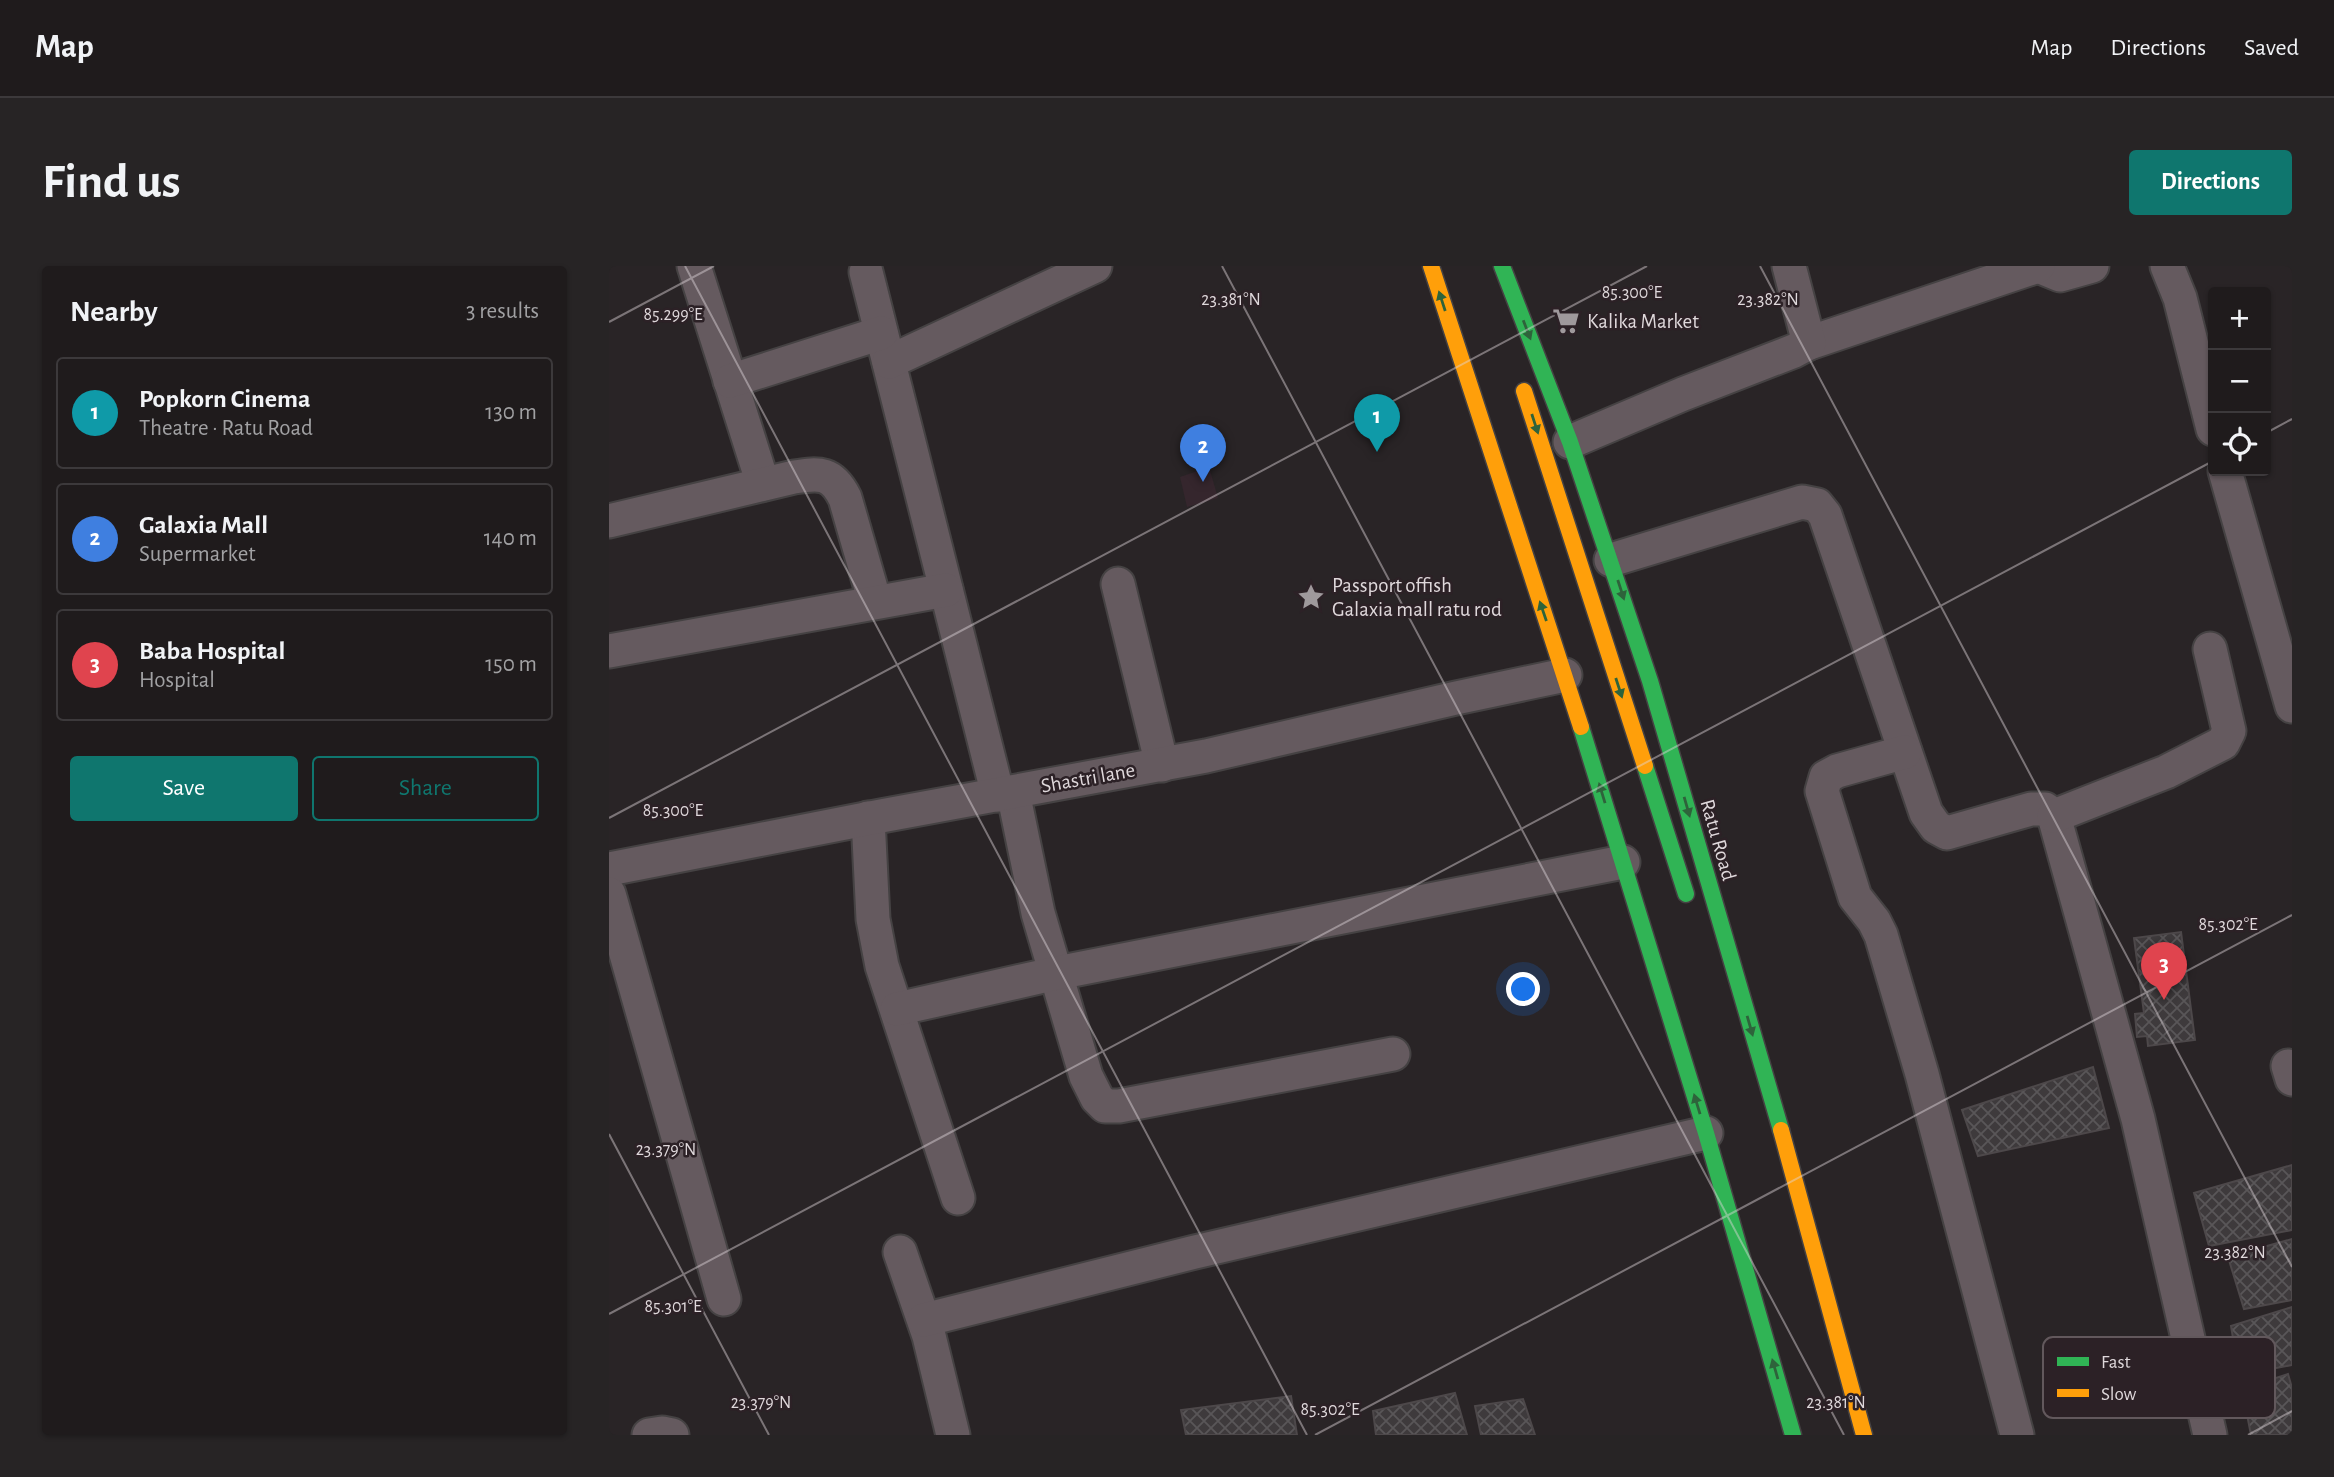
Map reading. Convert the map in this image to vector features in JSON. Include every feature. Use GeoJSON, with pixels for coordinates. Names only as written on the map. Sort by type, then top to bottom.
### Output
{"type":"FeatureCollection","features":[{"type":"Feature","properties":{"kind":"main road"},"geometry":{"type":"LineString","coordinates":[[1431,266],[1565,675],[1623,862],[1706,1133],[1793,1435]]}},
{"type":"Feature","properties":{"kind":"main road","name":"Ratu Road"},"geometry":{"type":"LineString","coordinates":[[1503,266],[1570,442],[1650,681],[1770,1092],[1864,1435]]}},
{"type":"Feature","properties":{"kind":"main road"},"geometry":{"type":"LineString","coordinates":[[1521,381],[1689,905]]}},
{"type":"Feature","properties":{"kind":"street"},"geometry":{"type":"LineString","coordinates":[[694,266],[763,484]]}},
{"type":"Feature","properties":{"kind":"street"},"geometry":{"type":"LineString","coordinates":[[730,381],[885,347],[1095,266]]}},
{"type":"Feature","properties":{"kind":"street"},"geometry":{"type":"LineString","coordinates":[[1789,266],[1809,343]]}},
{"type":"Feature","properties":{"kind":"street"},"geometry":{"type":"LineString","coordinates":[[1570,442],[1809,343],[2038,266],[2060,275],[2092,266]]}},
{"type":"Feature","properties":{"kind":"street"},"geometry":{"type":"LineString","coordinates":[[2167,266],[2180,298],[2209,413]]}},
{"type":"Feature","properties":{"kind":"street"},"geometry":{"type":"LineString","coordinates":[[866,272],[946,590],[1086,1076],[1097,1098],[1105,1106],[1119,1107],[1393,1054]]}},
{"type":"Feature","properties":{"kind":"street"},"geometry":{"type":"LineString","coordinates":[[609,521],[763,484],[812,474],[828,476],[839,486],[845,498],[875,602]]}},
{"type":"Feature","properties":{"kind":"street"},"geometry":{"type":"LineString","coordinates":[[2226,476],[2292,706]]}},
{"type":"Feature","properties":{"kind":"street"},"geometry":{"type":"LineString","coordinates":[[1611,559],[1802,502],[1817,505],[1825,515],[1926,813],[1936,827],[1947,833],[2031,809],[2045,808],[2054,816],[2138,1119],[2188,1337]]}},
{"type":"Feature","properties":{"kind":"street"},"geometry":{"type":"LineString","coordinates":[[1118,584],[1162,765]]}},
{"type":"Feature","properties":{"kind":"street"},"geometry":{"type":"LineString","coordinates":[[609,651],[946,590]]}},
{"type":"Feature","properties":{"kind":"street"},"geometry":{"type":"LineString","coordinates":[[2054,816],[2165,772],[2223,743],[2229,732],[2210,649]]}},
{"type":"Feature","properties":{"kind":"street","name":"Shastri lane"},"geometry":{"type":"LineString","coordinates":[[609,869],[868,818],[1162,765],[1565,675]]}},
{"type":"Feature","properties":{"kind":"street"},"geometry":{"type":"LineString","coordinates":[[1905,752],[1837,771],[1826,777],[1822,791],[1855,897],[1878,928],[1889,961],[1922,1074],[2017,1435]]}},
{"type":"Feature","properties":{"kind":"street"},"geometry":{"type":"LineString","coordinates":[[868,818],[873,919],[882,966],[958,1198]]}},
{"type":"Feature","properties":{"kind":"street"},"geometry":{"type":"LineString","coordinates":[[897,1009],[1057,973],[1623,862]]}},
{"type":"Feature","properties":{"kind":"street"},"geometry":{"type":"LineString","coordinates":[[609,894],[724,1299]]}},
{"type":"Feature","properties":{"kind":"street"},"geometry":{"type":"LineString","coordinates":[[924,1320],[1195,1252],[1706,1133]]}},
{"type":"Feature","properties":{"kind":"street"},"geometry":{"type":"LineString","coordinates":[[900,1252],[924,1320],[953,1435]]}},
{"type":"Feature","properties":{"kind":"street"},"geometry":{"type":"LineString","coordinates":[[649,1435],[671,1435]]}},
{"type":"Feature","properties":{"kind":"shaded area"},"geometry":{"type":"Polygon","coordinates":[[[1209,467],[1218,498],[1187,507],[1180,477],[1209,467]]]}},
{"type":"Feature","properties":{"kind":"building"},"geometry":{"type":"Polygon","coordinates":[[[2181,932],[2195,1040],[2148,1046],[2147,1036],[2137,1037],[2135,1014],[2144,1013],[2134,938],[2181,932]]]}},
{"type":"Feature","properties":{"kind":"building"},"geometry":{"type":"Polygon","coordinates":[[[2093,1067],[2109,1128],[1978,1156],[1962,1110],[2093,1067]]]}},
{"type":"Feature","properties":{"kind":"building"},"geometry":{"type":"Polygon","coordinates":[[[2292,1165],[2292,1230],[2209,1246],[2194,1193],[2292,1165]]]}},
{"type":"Feature","properties":{"kind":"building"},"geometry":{"type":"Polygon","coordinates":[[[2292,1239],[2292,1300],[2244,1309],[2228,1257],[2292,1239]]]}},
{"type":"Feature","properties":{"kind":"building"},"geometry":{"type":"Polygon","coordinates":[[[2292,1307],[2292,1365],[2275,1368],[2275,1337],[2233,1337],[2231,1326],[2292,1307]]]}},
{"type":"Feature","properties":{"kind":"building"},"geometry":{"type":"Polygon","coordinates":[[[2288,1374],[2292,1388],[2292,1435],[2251,1435],[2248,1418],[2275,1418],[2275,1378],[2288,1374]]]}},
{"type":"Feature","properties":{"kind":"building"},"geometry":{"type":"Polygon","coordinates":[[[1455,1393],[1467,1435],[1376,1435],[1373,1411],[1455,1393]]]}},
{"type":"Feature","properties":{"kind":"building"},"geometry":{"type":"Polygon","coordinates":[[[1291,1396],[1297,1435],[1186,1435],[1181,1410],[1291,1396]]]}},
{"type":"Feature","properties":{"kind":"building"},"geometry":{"type":"Polygon","coordinates":[[[1523,1399],[1535,1435],[1481,1435],[1475,1406],[1523,1399]]]}},
{"type":"Feature","properties":{"kind":"traffic: fast"},"geometry":{"type":"LineString","coordinates":[[1502,266],[1570,442],[1650,681],[1781,1130]]}},
{"type":"Feature","properties":{"kind":"traffic: fast"},"geometry":{"type":"LineString","coordinates":[[1581,727],[1706,1133],[1793,1435]]}},
{"type":"Feature","properties":{"kind":"traffic: fast"},"geometry":{"type":"LineString","coordinates":[[1645,766],[1686,894]]}},
{"type":"Feature","properties":{"kind":"traffic: slow"},"geometry":{"type":"LineString","coordinates":[[1431,266],[1581,727]]}},
{"type":"Feature","properties":{"kind":"traffic: slow"},"geometry":{"type":"LineString","coordinates":[[1524,391],[1645,766]]}},
{"type":"Feature","properties":{"kind":"traffic: slow"},"geometry":{"type":"LineString","coordinates":[[1781,1130],[1864,1435]]}},
{"type":"Feature","properties":{"kind":"place","name":"Kalika Market"},"geometry":{"type":"Point","coordinates":[1566,321]}},
{"type":"Feature","properties":{"kind":"place","name":"Popkorn Cinema"},"geometry":{"type":"Point","coordinates":[1377,452]}},
{"type":"Feature","properties":{"kind":"place","name":"Galaxia Mall"},"geometry":{"type":"Point","coordinates":[1203,482]}},
{"type":"Feature","properties":{"kind":"place","name":"Passport offish Galaxia mall ratu rod"},"geometry":{"type":"Point","coordinates":[1311,597]}},
{"type":"Feature","properties":{"kind":"place","name":"Baba Hospital"},"geometry":{"type":"Point","coordinates":[2164,1000]}}]}
